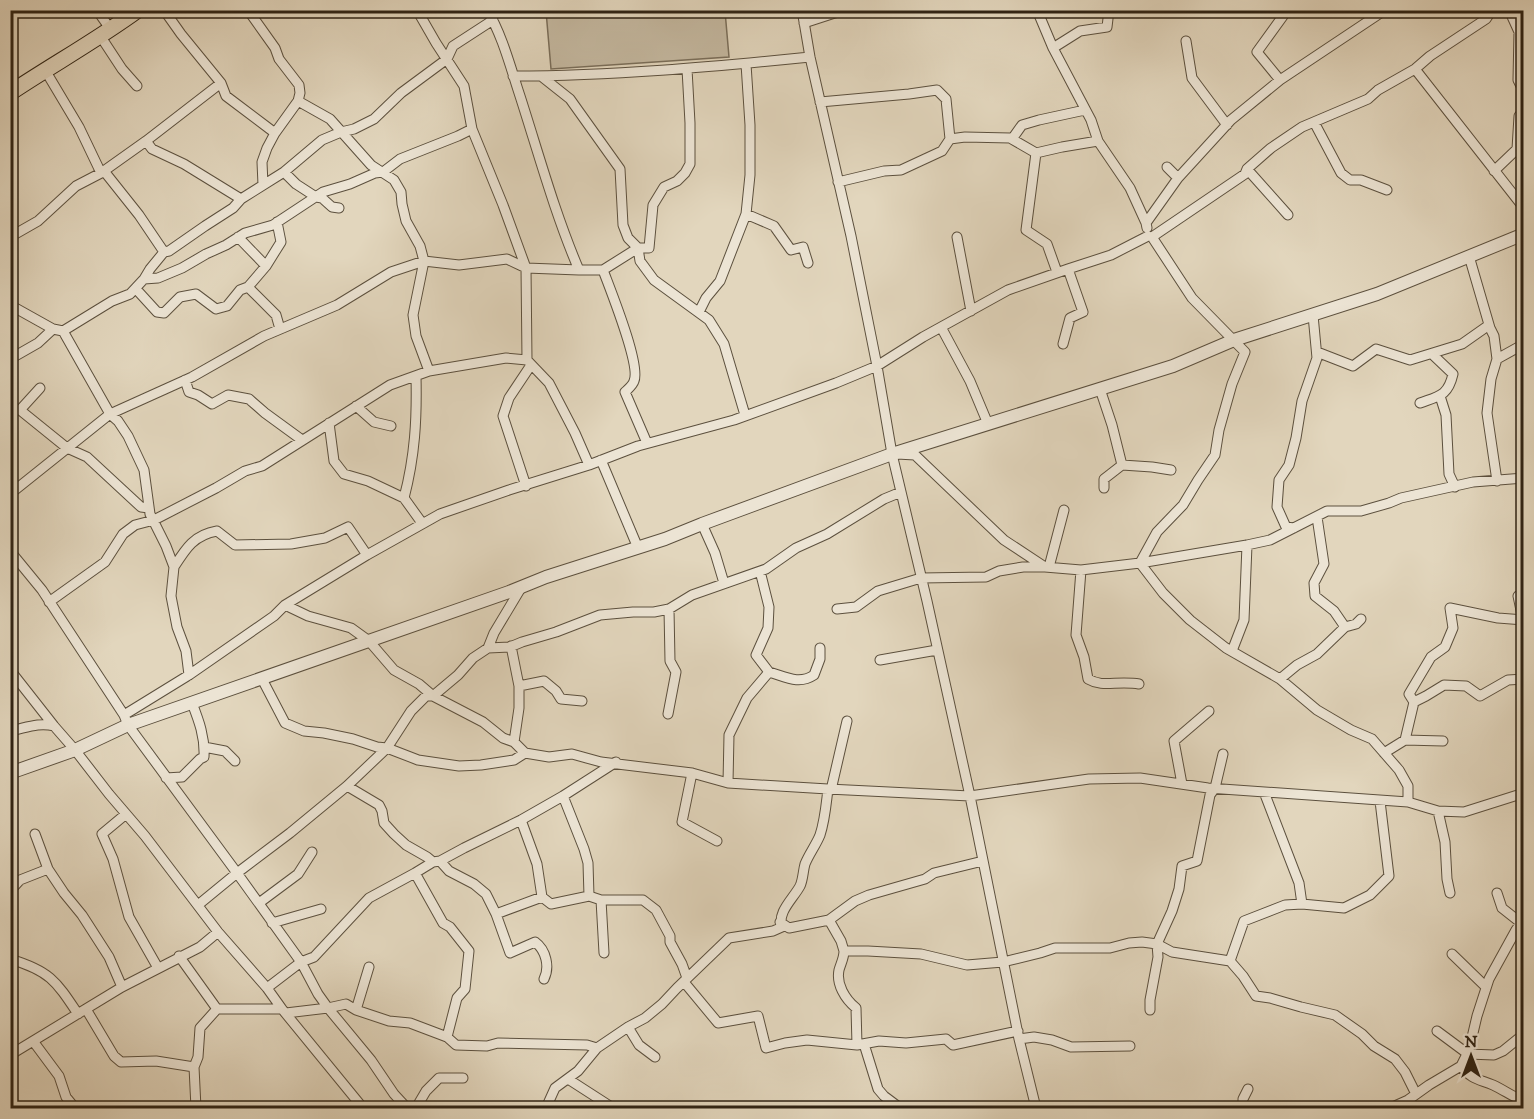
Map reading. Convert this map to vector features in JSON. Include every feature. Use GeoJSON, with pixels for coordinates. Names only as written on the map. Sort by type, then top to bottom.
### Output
{"type":"FeatureCollection","features":[{"type":"Feature","properties":{"kind":"main road"},"geometry":{"type":"LineString","coordinates":[[10,93],[106,33],[138,10]]}},
{"type":"Feature","properties":{"kind":"street"},"geometry":{"type":"LineString","coordinates":[[97,10],[122,69],[137,86]]}},
{"type":"Feature","properties":{"kind":"street"},"geometry":{"type":"LineString","coordinates":[[164,10],[221,83],[226,96],[275,133]]}},
{"type":"Feature","properties":{"kind":"street"},"geometry":{"type":"LineString","coordinates":[[248,10],[275,48],[279,59],[299,84],[300,93],[298,101],[267,148],[262,162],[263,185]]}},
{"type":"Feature","properties":{"kind":"street"},"geometry":{"type":"LineString","coordinates":[[417,10],[464,86],[472,129],[526,268],[529,362],[509,398],[503,416],[526,486]]}},
{"type":"Feature","properties":{"kind":"street"},"geometry":{"type":"LineString","coordinates":[[487,10],[493,20],[513,76],[563,234],[579,270]]}},
{"type":"Feature","properties":{"kind":"street"},"geometry":{"type":"LineString","coordinates":[[802,10],[810,57],[877,366],[892,454],[938,650],[1018,1035],[1036,1108]]}},
{"type":"Feature","properties":{"kind":"street"},"geometry":{"type":"LineString","coordinates":[[804,23],[844,10]]}},
{"type":"Feature","properties":{"kind":"street"},"geometry":{"type":"LineString","coordinates":[[1036,10],[1098,141],[1130,188],[1150,236],[1191,298],[1245,352],[1232,384],[1219,430],[1215,455],[1183,505],[1157,532],[1140,563]]}},
{"type":"Feature","properties":{"kind":"street"},"geometry":{"type":"LineString","coordinates":[[1053,48],[1080,31],[1107,27],[1109,10]]}},
{"type":"Feature","properties":{"kind":"street"},"geometry":{"type":"LineString","coordinates":[[1146,223],[1178,178],[1227,124],[1280,80],[1385,10]]}},
{"type":"Feature","properties":{"kind":"street"},"geometry":{"type":"LineString","coordinates":[[10,773],[75,750],[126,720],[274,616],[285,605],[440,514],[589,465],[647,443],[734,420],[836,383],[877,366],[1008,290],[1111,255],[1150,236],[1245,174],[1247,169],[1271,148],[1302,127],[1368,99],[1378,90],[1415,69],[1430,56],[1486,19],[1492,10]]}},
{"type":"Feature","properties":{"kind":"street"},"geometry":{"type":"LineString","coordinates":[[1509,10],[1521,31],[1518,80],[1524,92]]}},
{"type":"Feature","properties":{"kind":"street"},"geometry":{"type":"LineString","coordinates":[[1280,80],[1257,52],[1282,16]]}},
{"type":"Feature","properties":{"kind":"street"},"geometry":{"type":"LineString","coordinates":[[10,305],[52,329],[63,331],[112,301],[130,294],[164,252],[170,251],[233,208],[241,199],[284,172],[322,140],[374,119],[401,93],[447,59],[453,46],[493,20]]}},
{"type":"Feature","properties":{"kind":"street"},"geometry":{"type":"LineString","coordinates":[[1186,41],[1192,78],[1227,124]]}},
{"type":"Feature","properties":{"kind":"street"},"geometry":{"type":"LineString","coordinates":[[513,76],[687,69],[810,57]]}},
{"type":"Feature","properties":{"kind":"street"},"geometry":{"type":"LineString","coordinates":[[699,312],[706,298],[720,281],[746,214],[750,175],[750,125],[746,64]]}},
{"type":"Feature","properties":{"kind":"street"},"geometry":{"type":"LineString","coordinates":[[10,494],[110,414],[185,380],[264,336],[337,305],[391,272],[424,261],[459,265],[507,259],[526,268],[603,270],[638,248],[649,248],[653,205],[664,187],[677,181],[690,164],[687,69]]}},
{"type":"Feature","properties":{"kind":"street"},"geometry":{"type":"LineString","coordinates":[[1415,69],[1524,208]]}},
{"type":"Feature","properties":{"kind":"street"},"geometry":{"type":"LineString","coordinates":[[45,70],[103,172],[139,216],[164,252]]}},
{"type":"Feature","properties":{"kind":"street"},"geometry":{"type":"LineString","coordinates":[[541,75],[570,99],[620,169],[623,225],[628,238],[638,248],[640,261],[654,280],[709,320],[724,344],[745,415]]}},
{"type":"Feature","properties":{"kind":"street"},"geometry":{"type":"LineString","coordinates":[[11,235],[38,220],[76,186],[103,172],[221,83]]}},
{"type":"Feature","properties":{"kind":"street"},"geometry":{"type":"LineString","coordinates":[[820,102],[937,90],[946,99],[951,140]]}},
{"type":"Feature","properties":{"kind":"street"},"geometry":{"type":"LineString","coordinates":[[298,101],[330,119],[371,165],[394,180],[401,192],[406,220],[420,246],[424,261],[413,315],[416,336],[429,371]]}},
{"type":"Feature","properties":{"kind":"street"},"geometry":{"type":"LineString","coordinates":[[1012,139],[1022,125],[1085,110]]}},
{"type":"Feature","properties":{"kind":"street"},"geometry":{"type":"LineString","coordinates":[[1494,171],[1517,149],[1520,116],[1524,110]]}},
{"type":"Feature","properties":{"kind":"street"},"geometry":{"type":"LineString","coordinates":[[1314,122],[1341,173],[1350,180],[1361,180],[1388,190]]}},
{"type":"Feature","properties":{"kind":"street"},"geometry":{"type":"LineString","coordinates":[[144,279],[158,278],[182,268],[226,245],[245,232],[277,222],[323,192],[383,172],[400,159],[472,129]]}},
{"type":"Feature","properties":{"kind":"street"},"geometry":{"type":"LineString","coordinates":[[838,182],[884,171],[901,170],[942,151],[951,140],[965,137],[1012,139],[1036,153],[1098,141]]}},
{"type":"Feature","properties":{"kind":"street"},"geometry":{"type":"LineString","coordinates":[[146,141],[152,149],[184,164],[241,199]]}},
{"type":"Feature","properties":{"kind":"street"},"geometry":{"type":"LineString","coordinates":[[1036,153],[1026,230],[1047,244],[1057,272]]}},
{"type":"Feature","properties":{"kind":"street"},"geometry":{"type":"LineString","coordinates":[[1167,167],[1178,178]]}},
{"type":"Feature","properties":{"kind":"street"},"geometry":{"type":"LineString","coordinates":[[1247,169],[1288,215]]}},
{"type":"Feature","properties":{"kind":"street"},"geometry":{"type":"LineString","coordinates":[[284,172],[296,184],[316,197],[322,198],[332,207],[339,208]]}},
{"type":"Feature","properties":{"kind":"street"},"geometry":{"type":"LineString","coordinates":[[746,214],[774,226],[791,250],[803,247],[807,264]]}},
{"type":"Feature","properties":{"kind":"street"},"geometry":{"type":"LineString","coordinates":[[136,289],[157,312],[164,313],[180,297],[196,294],[216,309],[227,306],[240,290],[248,287],[266,266],[281,242],[277,222]]}},
{"type":"Feature","properties":{"kind":"street"},"geometry":{"type":"LineString","coordinates":[[126,720],[192,703],[262,679],[546,577],[664,539],[892,454],[1173,366],[1234,340],[1377,294],[1524,234]]}},
{"type":"Feature","properties":{"kind":"street"},"geometry":{"type":"LineString","coordinates":[[238,237],[266,266]]}},
{"type":"Feature","properties":{"kind":"street"},"geometry":{"type":"LineString","coordinates":[[957,237],[971,310]]}},
{"type":"Feature","properties":{"kind":"street"},"geometry":{"type":"LineString","coordinates":[[1469,256],[1494,336],[1497,359],[1491,379],[1487,413],[1497,482]]}},
{"type":"Feature","properties":{"kind":"street"},"geometry":{"type":"LineString","coordinates":[[1063,344],[1070,318],[1083,312],[1068,269]]}},
{"type":"Feature","properties":{"kind":"street"},"geometry":{"type":"LineString","coordinates":[[603,270],[635,365],[635,381],[625,392],[647,443]]}},
{"type":"Feature","properties":{"kind":"street"},"geometry":{"type":"LineString","coordinates":[[248,287],[276,315],[280,329]]}},
{"type":"Feature","properties":{"kind":"street"},"geometry":{"type":"LineString","coordinates":[[1294,528],[1286,527],[1276,507],[1280,480],[1289,465],[1302,401],[1317,358],[1314,315]]}},
{"type":"Feature","properties":{"kind":"street"},"geometry":{"type":"LineString","coordinates":[[1317,352],[1353,366],[1376,349],[1410,360],[1462,344],[1489,325]]}},
{"type":"Feature","properties":{"kind":"street"},"geometry":{"type":"LineString","coordinates":[[941,327],[970,381],[988,424]]}},
{"type":"Feature","properties":{"kind":"street"},"geometry":{"type":"LineString","coordinates":[[10,359],[38,343],[52,329]]}},
{"type":"Feature","properties":{"kind":"street"},"geometry":{"type":"LineString","coordinates":[[63,331],[110,414],[128,436],[144,470],[150,514],[174,567]]}},
{"type":"Feature","properties":{"kind":"street"},"geometry":{"type":"LineString","coordinates":[[1497,359],[1524,344]]}},
{"type":"Feature","properties":{"kind":"street"},"geometry":{"type":"LineString","coordinates":[[1420,403],[1440,396],[1450,387],[1453,374],[1432,354]]}},
{"type":"Feature","properties":{"kind":"street"},"geometry":{"type":"LineString","coordinates":[[50,602],[105,562],[123,534],[135,525],[154,520],[245,471],[262,466],[390,385],[429,371],[506,358],[529,362],[549,382],[589,465]]}},
{"type":"Feature","properties":{"kind":"street"},"geometry":{"type":"LineString","coordinates":[[404,498],[415,436],[416,376]]}},
{"type":"Feature","properties":{"kind":"street"},"geometry":{"type":"LineString","coordinates":[[185,380],[189,392],[212,404],[228,395],[249,399],[302,440]]}},
{"type":"Feature","properties":{"kind":"street"},"geometry":{"type":"LineString","coordinates":[[40,388],[20,410],[67,448],[87,457],[141,507],[149,508]]}},
{"type":"Feature","properties":{"kind":"street"},"geometry":{"type":"LineString","coordinates":[[1100,389],[1122,465]]}},
{"type":"Feature","properties":{"kind":"street"},"geometry":{"type":"LineString","coordinates":[[1440,396],[1446,416],[1449,474],[1455,487]]}},
{"type":"Feature","properties":{"kind":"street"},"geometry":{"type":"LineString","coordinates":[[356,406],[374,422],[391,426]]}},
{"type":"Feature","properties":{"kind":"street"},"geometry":{"type":"LineString","coordinates":[[329,423],[334,461],[344,474],[368,481],[404,498],[422,524]]}},
{"type":"Feature","properties":{"kind":"street"},"geometry":{"type":"LineString","coordinates":[[892,454],[915,455],[1004,540],[1047,567]]}},
{"type":"Feature","properties":{"kind":"street"},"geometry":{"type":"LineString","coordinates":[[601,460],[638,548]]}},
{"type":"Feature","properties":{"kind":"street"},"geometry":{"type":"LineString","coordinates":[[1104,488],[1104,479],[1122,465],[1171,470]]}},
{"type":"Feature","properties":{"kind":"street"},"geometry":{"type":"LineString","coordinates":[[837,609],[856,607],[878,591],[921,578],[986,577],[999,571],[1023,567],[1081,570],[1140,563],[1270,540],[1327,511],[1361,511],[1401,498],[1473,482],[1497,482],[1524,478]]}},
{"type":"Feature","properties":{"kind":"street"},"geometry":{"type":"LineString","coordinates":[[198,905],[347,786],[387,748],[411,711],[426,696],[433,696],[458,675],[473,658],[488,648],[512,646],[600,615],[669,609],[692,595],[766,569],[796,548],[827,534],[884,499],[901,492]]}},
{"type":"Feature","properties":{"kind":"street"},"geometry":{"type":"LineString","coordinates":[[1047,567],[1064,510]]}},
{"type":"Feature","properties":{"kind":"street"},"geometry":{"type":"LineString","coordinates":[[1317,517],[1324,564],[1314,583],[1315,596],[1334,611],[1345,627]]}},
{"type":"Feature","properties":{"kind":"street"},"geometry":{"type":"LineString","coordinates":[[702,524],[715,553],[724,583]]}},
{"type":"Feature","properties":{"kind":"street"},"geometry":{"type":"LineString","coordinates":[[189,675],[186,651],[177,627],[171,596],[174,567],[188,545],[205,533],[217,531],[235,545],[291,544],[326,538],[348,527],[368,555]]}},
{"type":"Feature","properties":{"kind":"street"},"geometry":{"type":"LineString","coordinates":[[1232,651],[1244,621],[1247,545]]}},
{"type":"Feature","properties":{"kind":"street"},"geometry":{"type":"LineString","coordinates":[[10,551],[50,602],[166,778],[301,962],[318,994],[406,1108]]}},
{"type":"Feature","properties":{"kind":"street"},"geometry":{"type":"LineString","coordinates":[[1140,563],[1162,593],[1190,620],[1232,651],[1280,679],[1317,710],[1351,730],[1372,739],[1399,770],[1408,786],[1408,802]]}},
{"type":"Feature","properties":{"kind":"street"},"geometry":{"type":"LineString","coordinates":[[1081,570],[1076,635],[1084,657],[1088,679],[1096,684],[1139,684]]}},
{"type":"Feature","properties":{"kind":"street"},"geometry":{"type":"LineString","coordinates":[[760,571],[769,607],[768,628],[756,655],[769,672],[792,679],[806,680],[814,675],[820,659],[820,648]]}},
{"type":"Feature","properties":{"kind":"street"},"geometry":{"type":"LineString","coordinates":[[488,648],[520,588]]}},
{"type":"Feature","properties":{"kind":"street"},"geometry":{"type":"LineString","coordinates":[[1405,740],[1414,702],[1409,694],[1431,657],[1445,647],[1453,628],[1450,608],[1498,618],[1523,620],[1518,596]]}},
{"type":"Feature","properties":{"kind":"street"},"geometry":{"type":"LineString","coordinates":[[285,605],[308,616],[351,628],[369,641],[394,670],[419,684],[433,696],[483,722],[503,738],[514,742],[525,753],[549,756],[572,754],[601,762],[616,762],[692,773],[728,783],[970,796],[1089,779],[1140,778],[1214,789],[1408,802],[1438,811],[1464,812],[1524,793]]}},
{"type":"Feature","properties":{"kind":"street"},"geometry":{"type":"LineString","coordinates":[[668,714],[676,672],[670,661],[669,609]]}},
{"type":"Feature","properties":{"kind":"street"},"geometry":{"type":"LineString","coordinates":[[1280,679],[1297,665],[1317,654],[1345,627],[1356,624],[1361,619]]}},
{"type":"Feature","properties":{"kind":"street"},"geometry":{"type":"LineString","coordinates":[[512,646],[519,686],[519,708],[514,742]]}},
{"type":"Feature","properties":{"kind":"street"},"geometry":{"type":"LineString","coordinates":[[880,660],[938,650]]}},
{"type":"Feature","properties":{"kind":"street"},"geometry":{"type":"LineString","coordinates":[[10,670],[219,932],[267,988],[354,1104],[363,1108]]}},
{"type":"Feature","properties":{"kind":"street"},"geometry":{"type":"LineString","coordinates":[[728,783],[729,735],[747,698],[769,672]]}},
{"type":"Feature","properties":{"kind":"street"},"geometry":{"type":"LineString","coordinates":[[262,679],[285,723],[304,731],[344,736],[387,748],[418,760],[459,766],[514,760],[525,753]]}},
{"type":"Feature","properties":{"kind":"street"},"geometry":{"type":"LineString","coordinates":[[1414,702],[1444,685],[1466,686],[1480,696],[1508,680],[1524,679]]}},
{"type":"Feature","properties":{"kind":"street"},"geometry":{"type":"LineString","coordinates":[[519,686],[544,681],[556,691],[561,699],[582,701]]}},
{"type":"Feature","properties":{"kind":"street"},"geometry":{"type":"LineString","coordinates":[[166,778],[182,777],[204,757],[201,727],[192,703]]}},
{"type":"Feature","properties":{"kind":"street"},"geometry":{"type":"LineString","coordinates":[[1182,784],[1174,741],[1209,711]]}},
{"type":"Feature","properties":{"kind":"street"},"geometry":{"type":"LineString","coordinates":[[546,1108],[555,1088],[578,1071],[597,1048],[645,1018],[662,1004],[729,938],[774,931],[782,927],[780,922],[783,912],[801,884],[802,872],[824,822],[829,790],[847,721]]}},
{"type":"Feature","properties":{"kind":"street"},"geometry":{"type":"LineString","coordinates":[[10,731],[44,724],[54,726]]}},
{"type":"Feature","properties":{"kind":"street"},"geometry":{"type":"LineString","coordinates":[[1384,753],[1405,740],[1443,741]]}},
{"type":"Feature","properties":{"kind":"street"},"geometry":{"type":"LineString","coordinates":[[204,747],[225,751],[235,761]]}},
{"type":"Feature","properties":{"kind":"street"},"geometry":{"type":"LineString","coordinates":[[1150,1010],[1158,957],[1157,944],[1172,911],[1179,889],[1182,866],[1197,861],[1210,795],[1214,789],[1223,754]]}},
{"type":"Feature","properties":{"kind":"street"},"geometry":{"type":"LineString","coordinates":[[267,988],[301,962],[314,957],[369,898],[521,820],[616,762]]}},
{"type":"Feature","properties":{"kind":"street"},"geometry":{"type":"LineString","coordinates":[[692,773],[682,822],[717,842]]}},
{"type":"Feature","properties":{"kind":"street"},"geometry":{"type":"LineString","coordinates":[[347,786],[379,805],[384,823],[406,845],[474,884],[486,894],[510,953],[535,942],[541,946],[548,973],[544,980]]}},
{"type":"Feature","properties":{"kind":"street"},"geometry":{"type":"LineString","coordinates":[[1264,792],[1299,883],[1302,904]]}},
{"type":"Feature","properties":{"kind":"street"},"geometry":{"type":"LineString","coordinates":[[563,796],[588,863],[589,896]]}},
{"type":"Feature","properties":{"kind":"street"},"geometry":{"type":"LineString","coordinates":[[1230,961],[1244,921],[1285,905],[1302,904],[1344,908],[1370,895],[1389,876],[1380,801]]}},
{"type":"Feature","properties":{"kind":"street"},"geometry":{"type":"LineString","coordinates":[[1438,811],[1445,842],[1450,893]]}},
{"type":"Feature","properties":{"kind":"street"},"geometry":{"type":"LineString","coordinates":[[126,814],[102,834],[113,859],[129,917],[158,968]]}},
{"type":"Feature","properties":{"kind":"street"},"geometry":{"type":"LineString","coordinates":[[521,820],[537,864],[542,897],[551,904],[589,896],[601,900],[643,900],[656,910],[682,964],[685,980],[718,1023],[758,1016],[766,1048],[807,1040],[860,1044],[879,1041],[906,1043],[946,1039],[953,1045],[1018,1035],[1052,1040],[1071,1047],[1130,1046]]}},
{"type":"Feature","properties":{"kind":"street"},"geometry":{"type":"LineString","coordinates":[[35,834],[48,869],[109,957],[122,987]]}},
{"type":"Feature","properties":{"kind":"street"},"geometry":{"type":"LineString","coordinates":[[259,903],[298,874],[312,852]]}},
{"type":"Feature","properties":{"kind":"street"},"geometry":{"type":"LineString","coordinates":[[780,922],[789,928],[830,920],[855,901],[869,895],[925,879],[934,873],[983,861]]}},
{"type":"Feature","properties":{"kind":"street"},"geometry":{"type":"LineString","coordinates":[[10,891],[20,880],[48,869]]}},
{"type":"Feature","properties":{"kind":"street"},"geometry":{"type":"LineString","coordinates":[[415,873],[443,923],[450,927],[469,951],[465,989],[457,998],[447,1037]]}},
{"type":"Feature","properties":{"kind":"street"},"geometry":{"type":"LineString","coordinates":[[1390,1108],[1461,1066],[1468,1053],[1489,979],[1522,921],[1502,908],[1497,893]]}},
{"type":"Feature","properties":{"kind":"street"},"geometry":{"type":"LineString","coordinates":[[496,914],[542,897]]}},
{"type":"Feature","properties":{"kind":"street"},"geometry":{"type":"LineString","coordinates":[[601,900],[604,953]]}},
{"type":"Feature","properties":{"kind":"street"},"geometry":{"type":"LineString","coordinates":[[272,923],[321,909]]}},
{"type":"Feature","properties":{"kind":"street"},"geometry":{"type":"LineString","coordinates":[[830,920],[844,951],[838,979],[848,1001],[856,1008],[860,1044],[878,1089],[900,1108]]}},
{"type":"Feature","properties":{"kind":"street"},"geometry":{"type":"LineString","coordinates":[[10,1055],[122,987],[200,947],[219,932]]}},
{"type":"Feature","properties":{"kind":"street"},"geometry":{"type":"LineString","coordinates":[[844,951],[921,954],[967,965],[1004,962],[1055,948],[1110,948],[1129,943],[1157,944],[1172,952],[1230,961],[1256,996],[1335,1015],[1374,1046],[1395,1059],[1405,1072],[1416,1094]]}},
{"type":"Feature","properties":{"kind":"street"},"geometry":{"type":"LineString","coordinates":[[1452,954],[1486,987]]}},
{"type":"Feature","properties":{"kind":"street"},"geometry":{"type":"LineString","coordinates":[[179,957],[217,1009]]}},
{"type":"Feature","properties":{"kind":"street"},"geometry":{"type":"LineString","coordinates":[[10,959],[36,968],[50,977],[82,1012],[114,1056],[121,1062],[156,1061],[194,1067]]}},
{"type":"Feature","properties":{"kind":"street"},"geometry":{"type":"LineString","coordinates":[[356,1010],[369,967]]}},
{"type":"Feature","properties":{"kind":"street"},"geometry":{"type":"LineString","coordinates":[[196,1108],[194,1067],[198,1057],[200,1028],[217,1009],[284,1011],[328,1008],[346,1004],[356,1010],[389,1021],[410,1023],[447,1037],[456,1045],[487,1046],[498,1043],[587,1045],[597,1048]]}},
{"type":"Feature","properties":{"kind":"street"},"geometry":{"type":"LineString","coordinates":[[628,1027],[639,1045],[655,1057]]}},
{"type":"Feature","properties":{"kind":"street"},"geometry":{"type":"LineString","coordinates":[[1437,1031],[1468,1053],[1494,1055],[1503,1051],[1524,1034]]}},
{"type":"Feature","properties":{"kind":"street"},"geometry":{"type":"LineString","coordinates":[[33,1041],[59,1076],[66,1097],[75,1108]]}},
{"type":"Feature","properties":{"kind":"street"},"geometry":{"type":"LineString","coordinates":[[1461,1066],[1468,1075],[1476,1080],[1524,1101]]}},
{"type":"Feature","properties":{"kind":"street"},"geometry":{"type":"LineString","coordinates":[[416,1108],[426,1091],[439,1078],[463,1078]]}},
{"type":"Feature","properties":{"kind":"street"},"geometry":{"type":"LineString","coordinates":[[568,1079],[613,1108]]}},
{"type":"Feature","properties":{"kind":"street"},"geometry":{"type":"LineString","coordinates":[[1243,1108],[1243,1099],[1248,1089]]}},
{"type":"Feature","properties":{"kind":"shaded area"},"geometry":{"type":"Polygon","coordinates":[[[546,11],[725,11],[729,57],[551,69],[546,11]]]}}]}
